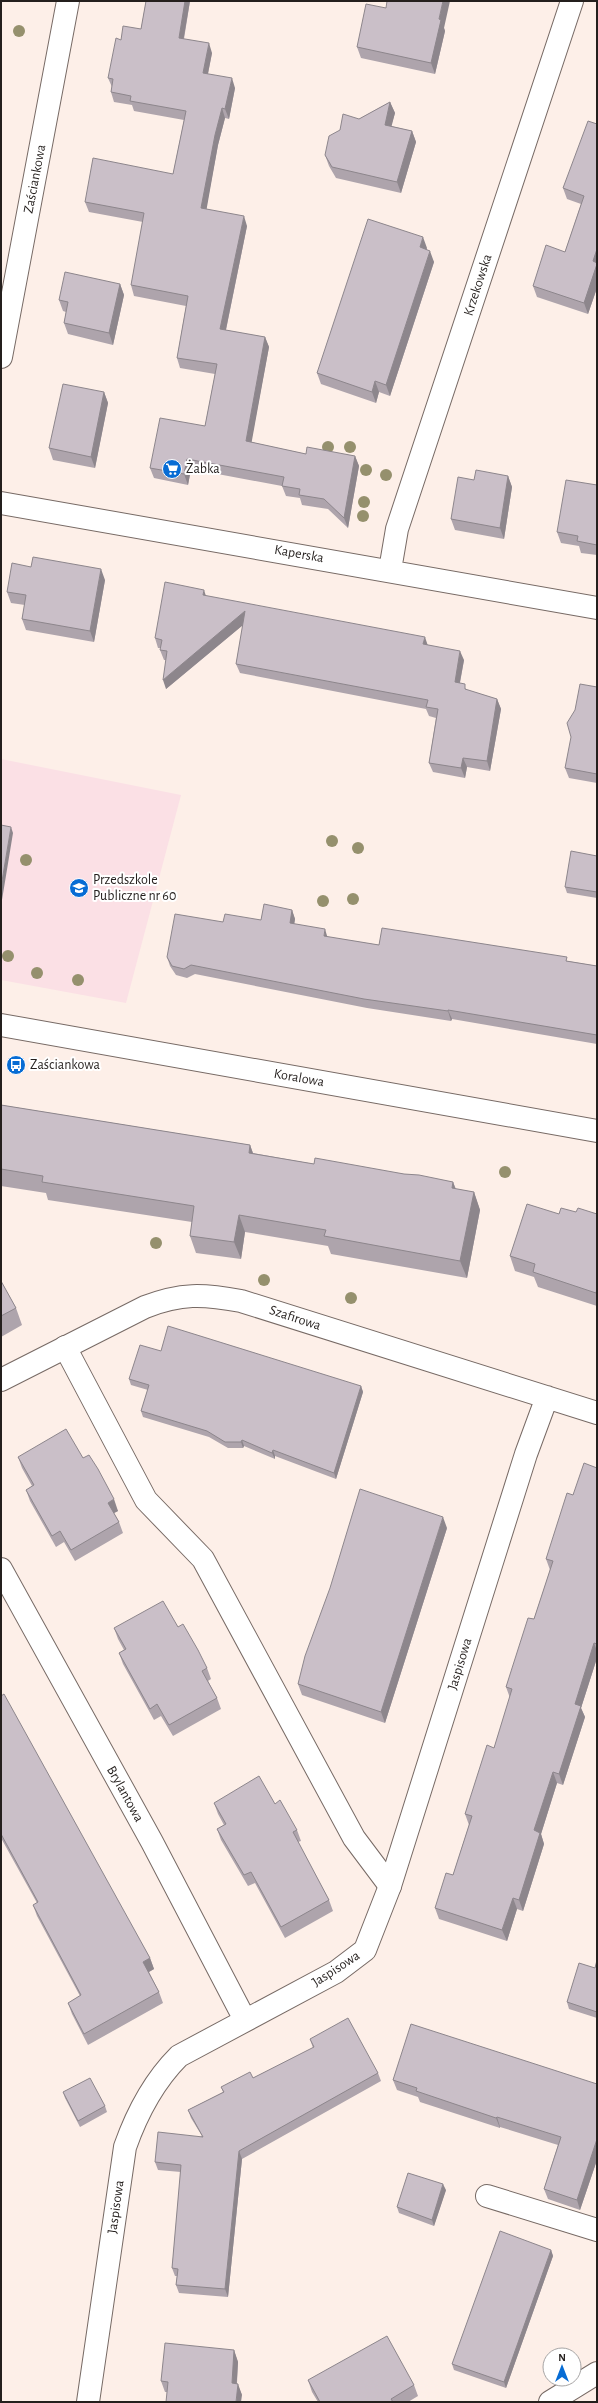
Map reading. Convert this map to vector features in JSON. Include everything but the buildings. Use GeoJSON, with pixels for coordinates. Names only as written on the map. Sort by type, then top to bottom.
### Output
{"type":"FeatureCollection","features":[{"type":"Feature","properties":{"kind":"street","name":"Zaściankowa"},"geometry":{"type":"LineString","coordinates":[[1,357],[68,1]]}},
{"type":"Feature","properties":{"kind":"street","name":"Krzekowska"},"geometry":{"type":"LineString","coordinates":[[390,570],[397,529],[572,1]]}},
{"type":"Feature","properties":{"kind":"street","name":"Kaperska"},"geometry":{"type":"LineString","coordinates":[[1,503],[390,570],[597,608]]}},
{"type":"Feature","properties":{"kind":"street","name":"Koralowa"},"geometry":{"type":"LineString","coordinates":[[1,1025],[597,1131]]}},
{"type":"Feature","properties":{"kind":"street","name":"Szafirowa"},"geometry":{"type":"LineString","coordinates":[[1,1380],[65,1347],[167,1298],[205,1295],[241,1301],[597,1413]]}},
{"type":"Feature","properties":{"kind":"street"},"geometry":{"type":"LineString","coordinates":[[65,1347],[146,1500],[203,1559],[354,1838],[390,1886]]}},
{"type":"Feature","properties":{"kind":"street","name":"Jaspisowa"},"geometry":{"type":"LineString","coordinates":[[88,2402],[125,2147],[137,2113],[170,2065],[179,2056],[336,1972],[365,1950],[390,1886],[526,1454],[547,1397]]}},
{"type":"Feature","properties":{"kind":"street","name":"Brylantowa"},"geometry":{"type":"LineString","coordinates":[[1,1569],[152,1842],[245,2020]]}},
{"type":"Feature","properties":{"kind":"street"},"geometry":{"type":"LineString","coordinates":[[487,2196],[597,2230]]}},
{"type":"Feature","properties":{"kind":"street"},"geometry":{"type":"LineString","coordinates":[[550,2402],[597,2373]]}},
{"type":"Feature","properties":{"kind":"shaded area","name":"Przedszkole Publiczne nr 60"},"geometry":{"type":"Polygon","coordinates":[[[1,759],[181,795],[126,1003],[1,980],[1,759]]]}},
{"type":"Feature","properties":{"kind":"place","name":"Żabka"},"geometry":{"type":"Point","coordinates":[172,469]}},
{"type":"Feature","properties":{"kind":"place","name":"Przedszkole Publiczne nr 60"},"geometry":{"type":"Point","coordinates":[79,888]}},
{"type":"Feature","properties":{"kind":"place","name":"Zaściankowa"},"geometry":{"type":"Point","coordinates":[16,1065]}}]}
